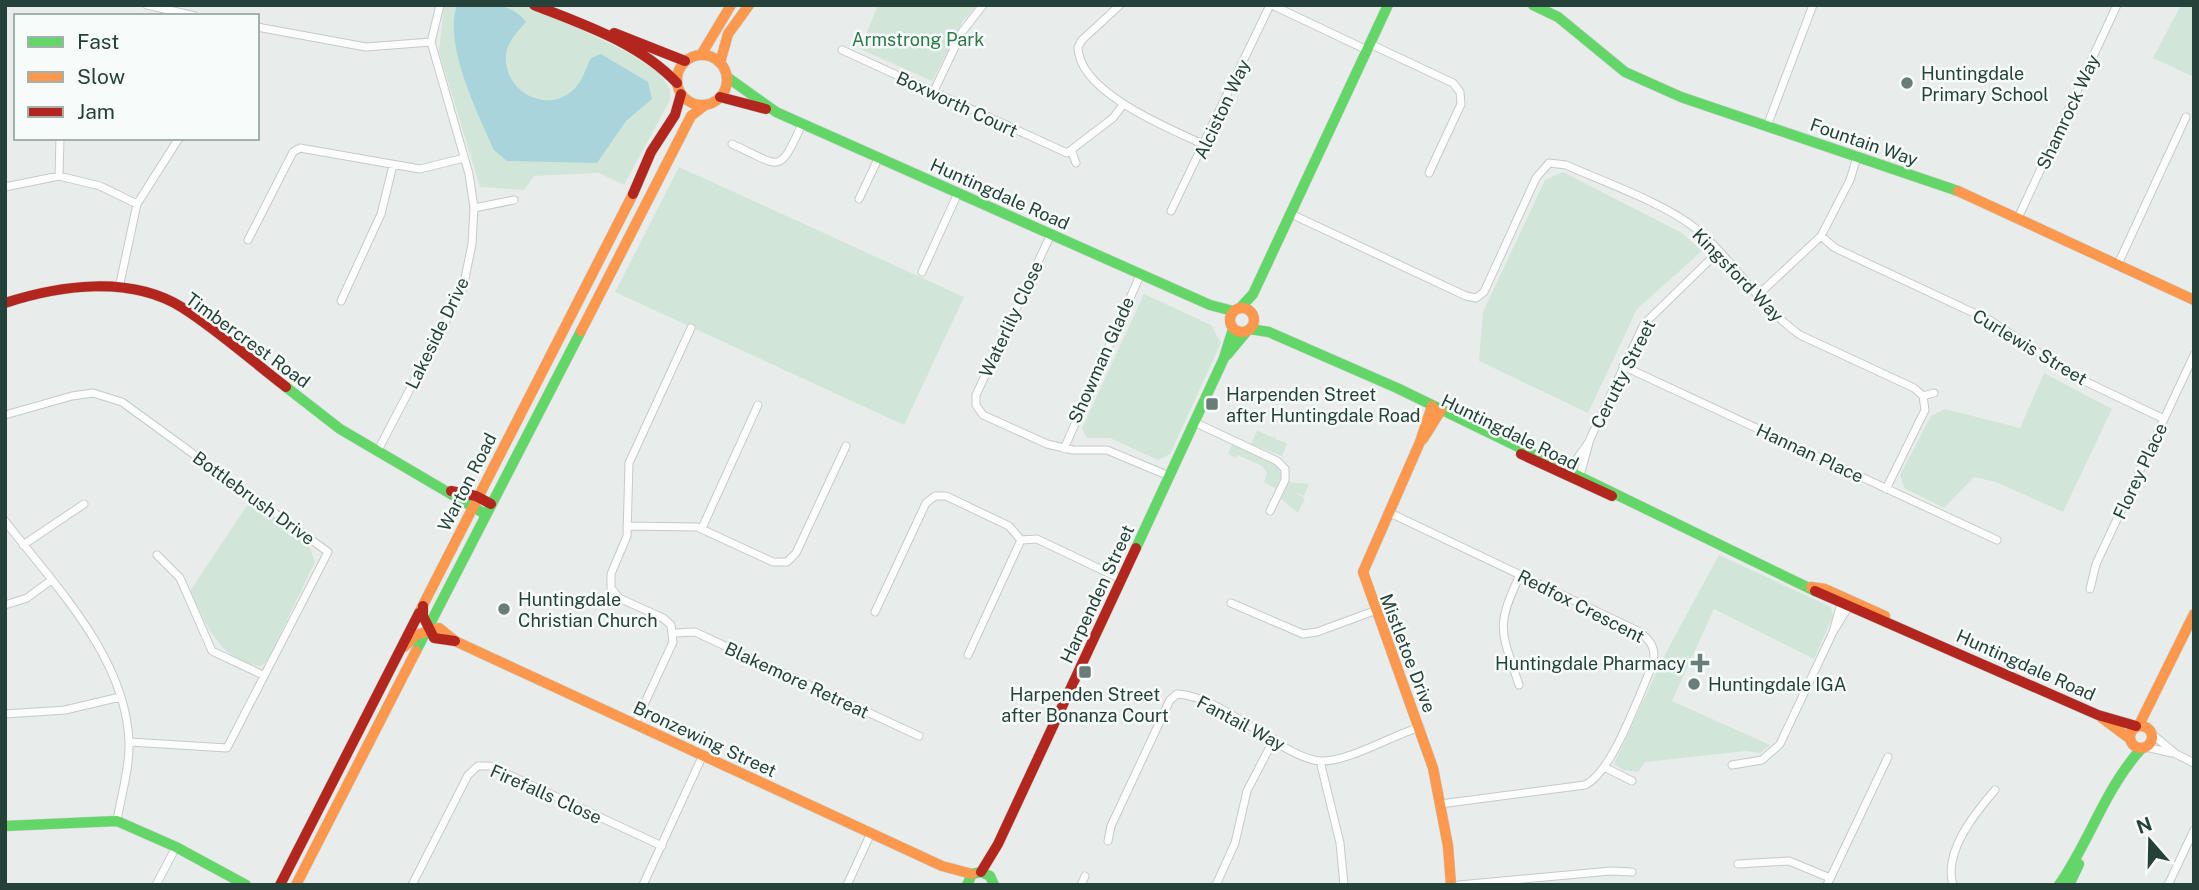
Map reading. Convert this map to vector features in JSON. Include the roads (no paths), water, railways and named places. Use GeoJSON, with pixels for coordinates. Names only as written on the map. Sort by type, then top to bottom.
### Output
{"type":"FeatureCollection","features":[{"type":"Feature","properties":{"kind":"street"},"geometry":{"type":"LineString","coordinates":[[147,5],[186,14]]}},
{"type":"Feature","properties":{"kind":"street","name":"Lakeside Drive"},"geometry":{"type":"LineString","coordinates":[[377,452],[463,288],[472,244],[474,208],[464,158],[431,42],[440,5]]}},
{"type":"Feature","properties":{"kind":"street"},"geometry":{"type":"LineString","coordinates":[[534,5],[657,63],[691,103],[705,105]]}},
{"type":"Feature","properties":{"kind":"street"},"geometry":{"type":"LineString","coordinates":[[552,5],[642,46],[685,61],[701,55],[731,5]]}},
{"type":"Feature","properties":{"kind":"street"},"geometry":{"type":"LineString","coordinates":[[720,63],[729,34],[749,5]]}},
{"type":"Feature","properties":{"kind":"street"},"geometry":{"type":"LineString","coordinates":[[933,93],[962,32],[983,5]]}},
{"type":"Feature","properties":{"kind":"street"},"geometry":{"type":"LineString","coordinates":[[1120,5],[1082,40],[1078,55],[1082,64],[1122,106],[1205,145]]}},
{"type":"Feature","properties":{"kind":"street"},"geometry":{"type":"LineString","coordinates":[[1271,5],[1453,83],[1460,92],[1461,104],[1429,173]]}},
{"type":"Feature","properties":{"kind":"street","name":"Alciston Way"},"geometry":{"type":"LineString","coordinates":[[1171,211],[1271,5]]}},
{"type":"Feature","properties":{"kind":"street"},"geometry":{"type":"LineString","coordinates":[[1251,324],[1237,309],[1253,294],[1388,5]]}},
{"type":"Feature","properties":{"kind":"street","name":"Fountain Way"},"geometry":{"type":"LineString","coordinates":[[1533,5],[1558,17],[1625,72],[1681,97],[1967,194],[2194,300]]}},
{"type":"Feature","properties":{"kind":"street"},"geometry":{"type":"LineString","coordinates":[[1767,126],[1813,5]]}},
{"type":"Feature","properties":{"kind":"street","name":"Shamrock Way"},"geometry":{"type":"LineString","coordinates":[[2018,218],[2117,5]]}},
{"type":"Feature","properties":{"kind":"street"},"geometry":{"type":"LineString","coordinates":[[259,27],[366,47],[431,42]]}},
{"type":"Feature","properties":{"kind":"street","name":"Boxworth Court"},"geometry":{"type":"LineString","coordinates":[[842,50],[1062,152],[1072,152]]}},
{"type":"Feature","properties":{"kind":"street"},"geometry":{"type":"LineString","coordinates":[[701,55],[720,63],[727,78],[720,97]]}},
{"type":"Feature","properties":{"kind":"street","name":"Warton Road"},"geometry":{"type":"LineString","coordinates":[[279,885],[423,606],[476,496],[627,206],[651,152],[672,122],[679,88],[677,75],[685,61]]}},
{"type":"Feature","properties":{"kind":"street","name":"Huntingdale Road"},"geometry":{"type":"LineString","coordinates":[[727,78],[776,112]]}},
{"type":"Feature","properties":{"kind":"street"},"geometry":{"type":"LineString","coordinates":[[1460,92],[1470,89]]}},
{"type":"Feature","properties":{"kind":"street","name":"Warton Road"},"geometry":{"type":"LineString","coordinates":[[296,885],[430,629],[485,514],[691,116],[720,97]]}},
{"type":"Feature","properties":{"kind":"street","name":"Huntingdale Road"},"geometry":{"type":"LineString","coordinates":[[720,97],[776,112],[1210,305],[1237,309]]}},
{"type":"Feature","properties":{"kind":"street"},"geometry":{"type":"LineString","coordinates":[[1076,163],[1072,152],[1113,118],[1122,106]]}},
{"type":"Feature","properties":{"kind":"street"},"geometry":{"type":"LineString","coordinates":[[2118,264],[2186,117]]}},
{"type":"Feature","properties":{"kind":"street"},"geometry":{"type":"LineString","coordinates":[[732,144],[771,162],[780,162],[786,159],[802,124]]}},
{"type":"Feature","properties":{"kind":"street"},"geometry":{"type":"LineString","coordinates":[[59,176],[60,140]]}},
{"type":"Feature","properties":{"kind":"street"},"geometry":{"type":"LineString","coordinates":[[119,288],[137,204],[177,140]]}},
{"type":"Feature","properties":{"kind":"street"},"geometry":{"type":"LineString","coordinates":[[248,240],[293,152],[306,147],[420,169],[464,158]]}},
{"type":"Feature","properties":{"kind":"street"},"geometry":{"type":"LineString","coordinates":[[1758,295],[1821,236],[1850,180],[1857,157]]}},
{"type":"Feature","properties":{"kind":"street"},"geometry":{"type":"LineString","coordinates":[[859,199],[878,159]]}},
{"type":"Feature","properties":{"kind":"street","name":"Kingsford Way"},"geometry":{"type":"LineString","coordinates":[[1291,214],[1466,296],[1476,298],[1484,292],[1536,178],[1548,159],[1566,164],[1682,218],[1718,252],[1785,325],[1800,335],[1914,388],[1923,396]]}},
{"type":"Feature","properties":{"kind":"street"},"geometry":{"type":"LineString","coordinates":[[341,301],[381,214],[393,165]]}},
{"type":"Feature","properties":{"kind":"street"},"geometry":{"type":"LineString","coordinates":[[5,187],[59,176],[100,186],[137,204]]}},
{"type":"Feature","properties":{"kind":"street"},"geometry":{"type":"LineString","coordinates":[[922,272],[958,193]]}},
{"type":"Feature","properties":{"kind":"street"},"geometry":{"type":"LineString","coordinates":[[474,208],[514,200]]}},
{"type":"Feature","properties":{"kind":"street","name":"Waterlily Close"},"geometry":{"type":"LineString","coordinates":[[976,405],[976,395],[1051,234]]}},
{"type":"Feature","properties":{"kind":"street","name":"Curlewis Street"},"geometry":{"type":"LineString","coordinates":[[1821,236],[1835,248],[1991,321],[2074,376],[2164,419]]}},
{"type":"Feature","properties":{"kind":"street","name":"Cerutty Street"},"geometry":{"type":"LineString","coordinates":[[1579,479],[1590,439],[1623,366],[1653,313],[1718,252]]}},
{"type":"Feature","properties":{"kind":"street","name":"Showman Glade"},"geometry":{"type":"LineString","coordinates":[[1064,449],[1141,273]]}},
{"type":"Feature","properties":{"kind":"street","name":"Timbercrest Road"},"geometry":{"type":"LineString","coordinates":[[5,303],[36,293],[89,286],[145,292],[182,307],[341,429],[377,452],[451,491],[470,508],[485,514]]}},
{"type":"Feature","properties":{"kind":"street"},"geometry":{"type":"LineString","coordinates":[[1251,324],[1253,294]]}},
{"type":"Feature","properties":{"kind":"street","name":"Huntingdale Road"},"geometry":{"type":"LineString","coordinates":[[1210,305],[1232,327]]}},
{"type":"Feature","properties":{"kind":"street","name":"Harpenden Street"},"geometry":{"type":"LineString","coordinates":[[965,885],[988,879],[998,844],[1224,358],[1232,327],[1229,318],[1237,309]]}},
{"type":"Feature","properties":{"kind":"street"},"geometry":{"type":"LineString","coordinates":[[1232,327],[1251,324]]}},
{"type":"Feature","properties":{"kind":"street","name":"Huntingdale Road"},"geometry":{"type":"LineString","coordinates":[[1251,324],[1385,384],[1579,479],[1811,587],[2098,715],[2151,732]]}},
{"type":"Feature","properties":{"kind":"street","name":"Harpenden Street"},"geometry":{"type":"LineString","coordinates":[[1224,358],[1251,324]]}},
{"type":"Feature","properties":{"kind":"street"},"geometry":{"type":"LineString","coordinates":[[635,724],[673,642],[674,633],[663,618],[619,598],[611,588],[611,574],[624,548],[629,463],[691,328]]}},
{"type":"Feature","properties":{"kind":"street","name":"Florey Place"},"geometry":{"type":"LineString","coordinates":[[2090,589],[2096,564],[2194,355]]}},
{"type":"Feature","properties":{"kind":"street","name":"Hannan Place"},"geometry":{"type":"LineString","coordinates":[[1623,366],[1997,540]]}},
{"type":"Feature","properties":{"kind":"street","name":"Bottlebrush Drive"},"geometry":{"type":"LineString","coordinates":[[5,415],[72,396],[93,393],[122,402],[328,552],[227,748],[130,742]]}},
{"type":"Feature","properties":{"kind":"street"},"geometry":{"type":"LineString","coordinates":[[1886,489],[1925,410],[1923,396],[1934,393]]}},
{"type":"Feature","properties":{"kind":"street"},"geometry":{"type":"LineString","coordinates":[[702,528],[758,405]]}},
{"type":"Feature","properties":{"kind":"street"},"geometry":{"type":"LineString","coordinates":[[964,407],[976,405],[983,415],[1064,449],[1107,450],[1169,476]]}},
{"type":"Feature","properties":{"kind":"street","name":"Mistletoe Drive"},"geometry":{"type":"LineString","coordinates":[[1436,410],[1363,572],[1374,611],[1420,727],[1448,837],[1451,885]]}},
{"type":"Feature","properties":{"kind":"street"},"geometry":{"type":"LineString","coordinates":[[1194,422],[1277,461],[1285,469],[1285,480],[1270,511]]}},
{"type":"Feature","properties":{"kind":"street","name":"Cerutty Street"},"geometry":{"type":"LineString","coordinates":[[1567,473],[1590,439]]}},
{"type":"Feature","properties":{"kind":"street"},"geometry":{"type":"LineString","coordinates":[[627,526],[702,528],[773,562],[786,562],[796,553],[846,446]]}},
{"type":"Feature","properties":{"kind":"street","name":"Timbercrest Road"},"geometry":{"type":"LineString","coordinates":[[451,491],[476,496],[491,504]]}},
{"type":"Feature","properties":{"kind":"street"},"geometry":{"type":"LineString","coordinates":[[875,612],[926,503],[935,496],[946,496],[1009,526],[1021,540]]}},
{"type":"Feature","properties":{"kind":"street"},"geometry":{"type":"LineString","coordinates":[[23,545],[84,504]]}},
{"type":"Feature","properties":{"kind":"street","name":"Redfox Crescent"},"geometry":{"type":"LineString","coordinates":[[1388,512],[1640,632],[1651,640],[1655,653],[1653,664],[1604,767],[1593,781],[1585,785],[1440,804]]}},
{"type":"Feature","properties":{"kind":"street"},"geometry":{"type":"LineString","coordinates":[[5,521],[90,631],[106,659],[120,696],[130,742],[117,821]]}},
{"type":"Feature","properties":{"kind":"street"},"geometry":{"type":"LineString","coordinates":[[1021,540],[1038,539],[1121,579]]}},
{"type":"Feature","properties":{"kind":"street"},"geometry":{"type":"LineString","coordinates":[[968,655],[1021,540]]}},
{"type":"Feature","properties":{"kind":"street"},"geometry":{"type":"LineString","coordinates":[[157,555],[180,578],[212,651],[263,675]]}},
{"type":"Feature","properties":{"kind":"street"},"geometry":{"type":"LineString","coordinates":[[1519,685],[1501,623],[1503,611],[1520,575]]}},
{"type":"Feature","properties":{"kind":"street"},"geometry":{"type":"LineString","coordinates":[[5,605],[27,597],[50,581]]}},
{"type":"Feature","properties":{"kind":"street"},"geometry":{"type":"LineString","coordinates":[[1732,765],[1762,760],[1780,744],[1846,602]]}},
{"type":"Feature","properties":{"kind":"street"},"geometry":{"type":"LineString","coordinates":[[1231,603],[1303,634],[1317,632],[1374,611]]}},
{"type":"Feature","properties":{"kind":"street"},"geometry":{"type":"LineString","coordinates":[[396,659],[416,635],[430,629],[423,616],[423,606]]}},
{"type":"Feature","properties":{"kind":"street"},"geometry":{"type":"LineString","coordinates":[[2059,885],[2125,763],[2129,739],[2152,704],[2194,614]]}},
{"type":"Feature","properties":{"kind":"street","name":"Bronzewing Street"},"geometry":{"type":"LineString","coordinates":[[430,629],[438,640],[455,641],[942,866],[988,879]]}},
{"type":"Feature","properties":{"kind":"street","name":"Blakemore Retreat"},"geometry":{"type":"LineString","coordinates":[[674,633],[695,632],[919,736]]}},
{"type":"Feature","properties":{"kind":"street","name":"Fantail Way"},"geometry":{"type":"LineString","coordinates":[[1108,841],[1111,825],[1164,712],[1177,694],[1188,694],[1320,761]]}},
{"type":"Feature","properties":{"kind":"street"},"geometry":{"type":"LineString","coordinates":[[5,714],[65,710],[120,696]]}},
{"type":"Feature","properties":{"kind":"street"},"geometry":{"type":"LineString","coordinates":[[2125,763],[2144,747],[2151,732],[2152,704]]}},
{"type":"Feature","properties":{"kind":"street","name":"Huntingdale Road"},"geometry":{"type":"LineString","coordinates":[[2098,715],[2129,739],[2135,747],[2144,747]]}},
{"type":"Feature","properties":{"kind":"street"},"geometry":{"type":"LineString","coordinates":[[1344,885],[1340,843],[1320,761],[1336,758],[1420,727]]}},
{"type":"Feature","properties":{"kind":"street"},"geometry":{"type":"LineString","coordinates":[[2151,732],[2176,754]]}},
{"type":"Feature","properties":{"kind":"street"},"geometry":{"type":"LineString","coordinates":[[1216,885],[1235,843],[1247,791],[1274,739]]}},
{"type":"Feature","properties":{"kind":"street"},"geometry":{"type":"LineString","coordinates":[[2144,747],[2176,754],[2194,763]]}},
{"type":"Feature","properties":{"kind":"street"},"geometry":{"type":"LineString","coordinates":[[643,885],[704,755]]}},
{"type":"Feature","properties":{"kind":"street"},"geometry":{"type":"LineString","coordinates":[[1738,864],[1789,861],[1829,882],[1888,757]]}},
{"type":"Feature","properties":{"kind":"street","name":"Firefalls Close"},"geometry":{"type":"LineString","coordinates":[[412,885],[468,775],[478,766],[490,766],[662,846]]}},
{"type":"Feature","properties":{"kind":"street"},"geometry":{"type":"LineString","coordinates":[[1604,767],[1632,781]]}},
{"type":"Feature","properties":{"kind":"street"},"geometry":{"type":"LineString","coordinates":[[1953,885],[1951,865],[1955,851],[1976,811],[1995,790]]}},
{"type":"Feature","properties":{"kind":"street"},"geometry":{"type":"LineString","coordinates":[[2070,885],[2099,815]]}},
{"type":"Feature","properties":{"kind":"street"},"geometry":{"type":"LineString","coordinates":[[5,826],[117,821],[176,847],[243,883],[256,885]]}},
{"type":"Feature","properties":{"kind":"street"},"geometry":{"type":"LineString","coordinates":[[2168,885],[2194,830]]}},
{"type":"Feature","properties":{"kind":"street"},"geometry":{"type":"LineString","coordinates":[[847,885],[870,833]]}},
{"type":"Feature","properties":{"kind":"street"},"geometry":{"type":"LineString","coordinates":[[156,885],[176,847]]}},
{"type":"Feature","properties":{"kind":"street","name":"Bronzewing Street"},"geometry":{"type":"LineString","coordinates":[[942,866],[965,885]]}},
{"type":"Feature","properties":{"kind":"street"},"geometry":{"type":"LineString","coordinates":[[1459,885],[1632,872]]}},
{"type":"Feature","properties":{"kind":"street"},"geometry":{"type":"LineString","coordinates":[[1081,885],[1085,876]]}},
{"type":"Feature","properties":{"kind":"water"},"geometry":{"type":"Polygon","coordinates":[[[457,5],[504,7],[520,15],[526,22],[511,41],[506,54],[507,68],[512,79],[530,96],[541,100],[554,100],[565,96],[583,77],[591,58],[601,54],[648,82],[652,99],[626,121],[597,163],[507,161],[494,150],[464,79],[455,39],[457,5]]]}},
{"type":"Feature","properties":{"kind":"place","name":"Huntingdale Primary School"},"geometry":{"type":"Point","coordinates":[1907,83]}},
{"type":"Feature","properties":{"kind":"place","name":"Harpenden Street after Huntingdale Road"},"geometry":{"type":"Point","coordinates":[1212,404]}},
{"type":"Feature","properties":{"kind":"place","name":"Huntingdale Christian Church"},"geometry":{"type":"Point","coordinates":[504,609]}},
{"type":"Feature","properties":{"kind":"place","name":"Huntingdale Pharmacy"},"geometry":{"type":"Point","coordinates":[1700,663]}},
{"type":"Feature","properties":{"kind":"place","name":"Harpenden Street after Bonanza Court"},"geometry":{"type":"Point","coordinates":[1085,672]}},
{"type":"Feature","properties":{"kind":"place","name":"Huntingdale IGA"},"geometry":{"type":"Point","coordinates":[1694,684]}},
{"type":"Feature","properties":{"kind":"park label","name":"Armstrong Park"},"geometry":{"type":"Point","coordinates":[918,39]}}]}
